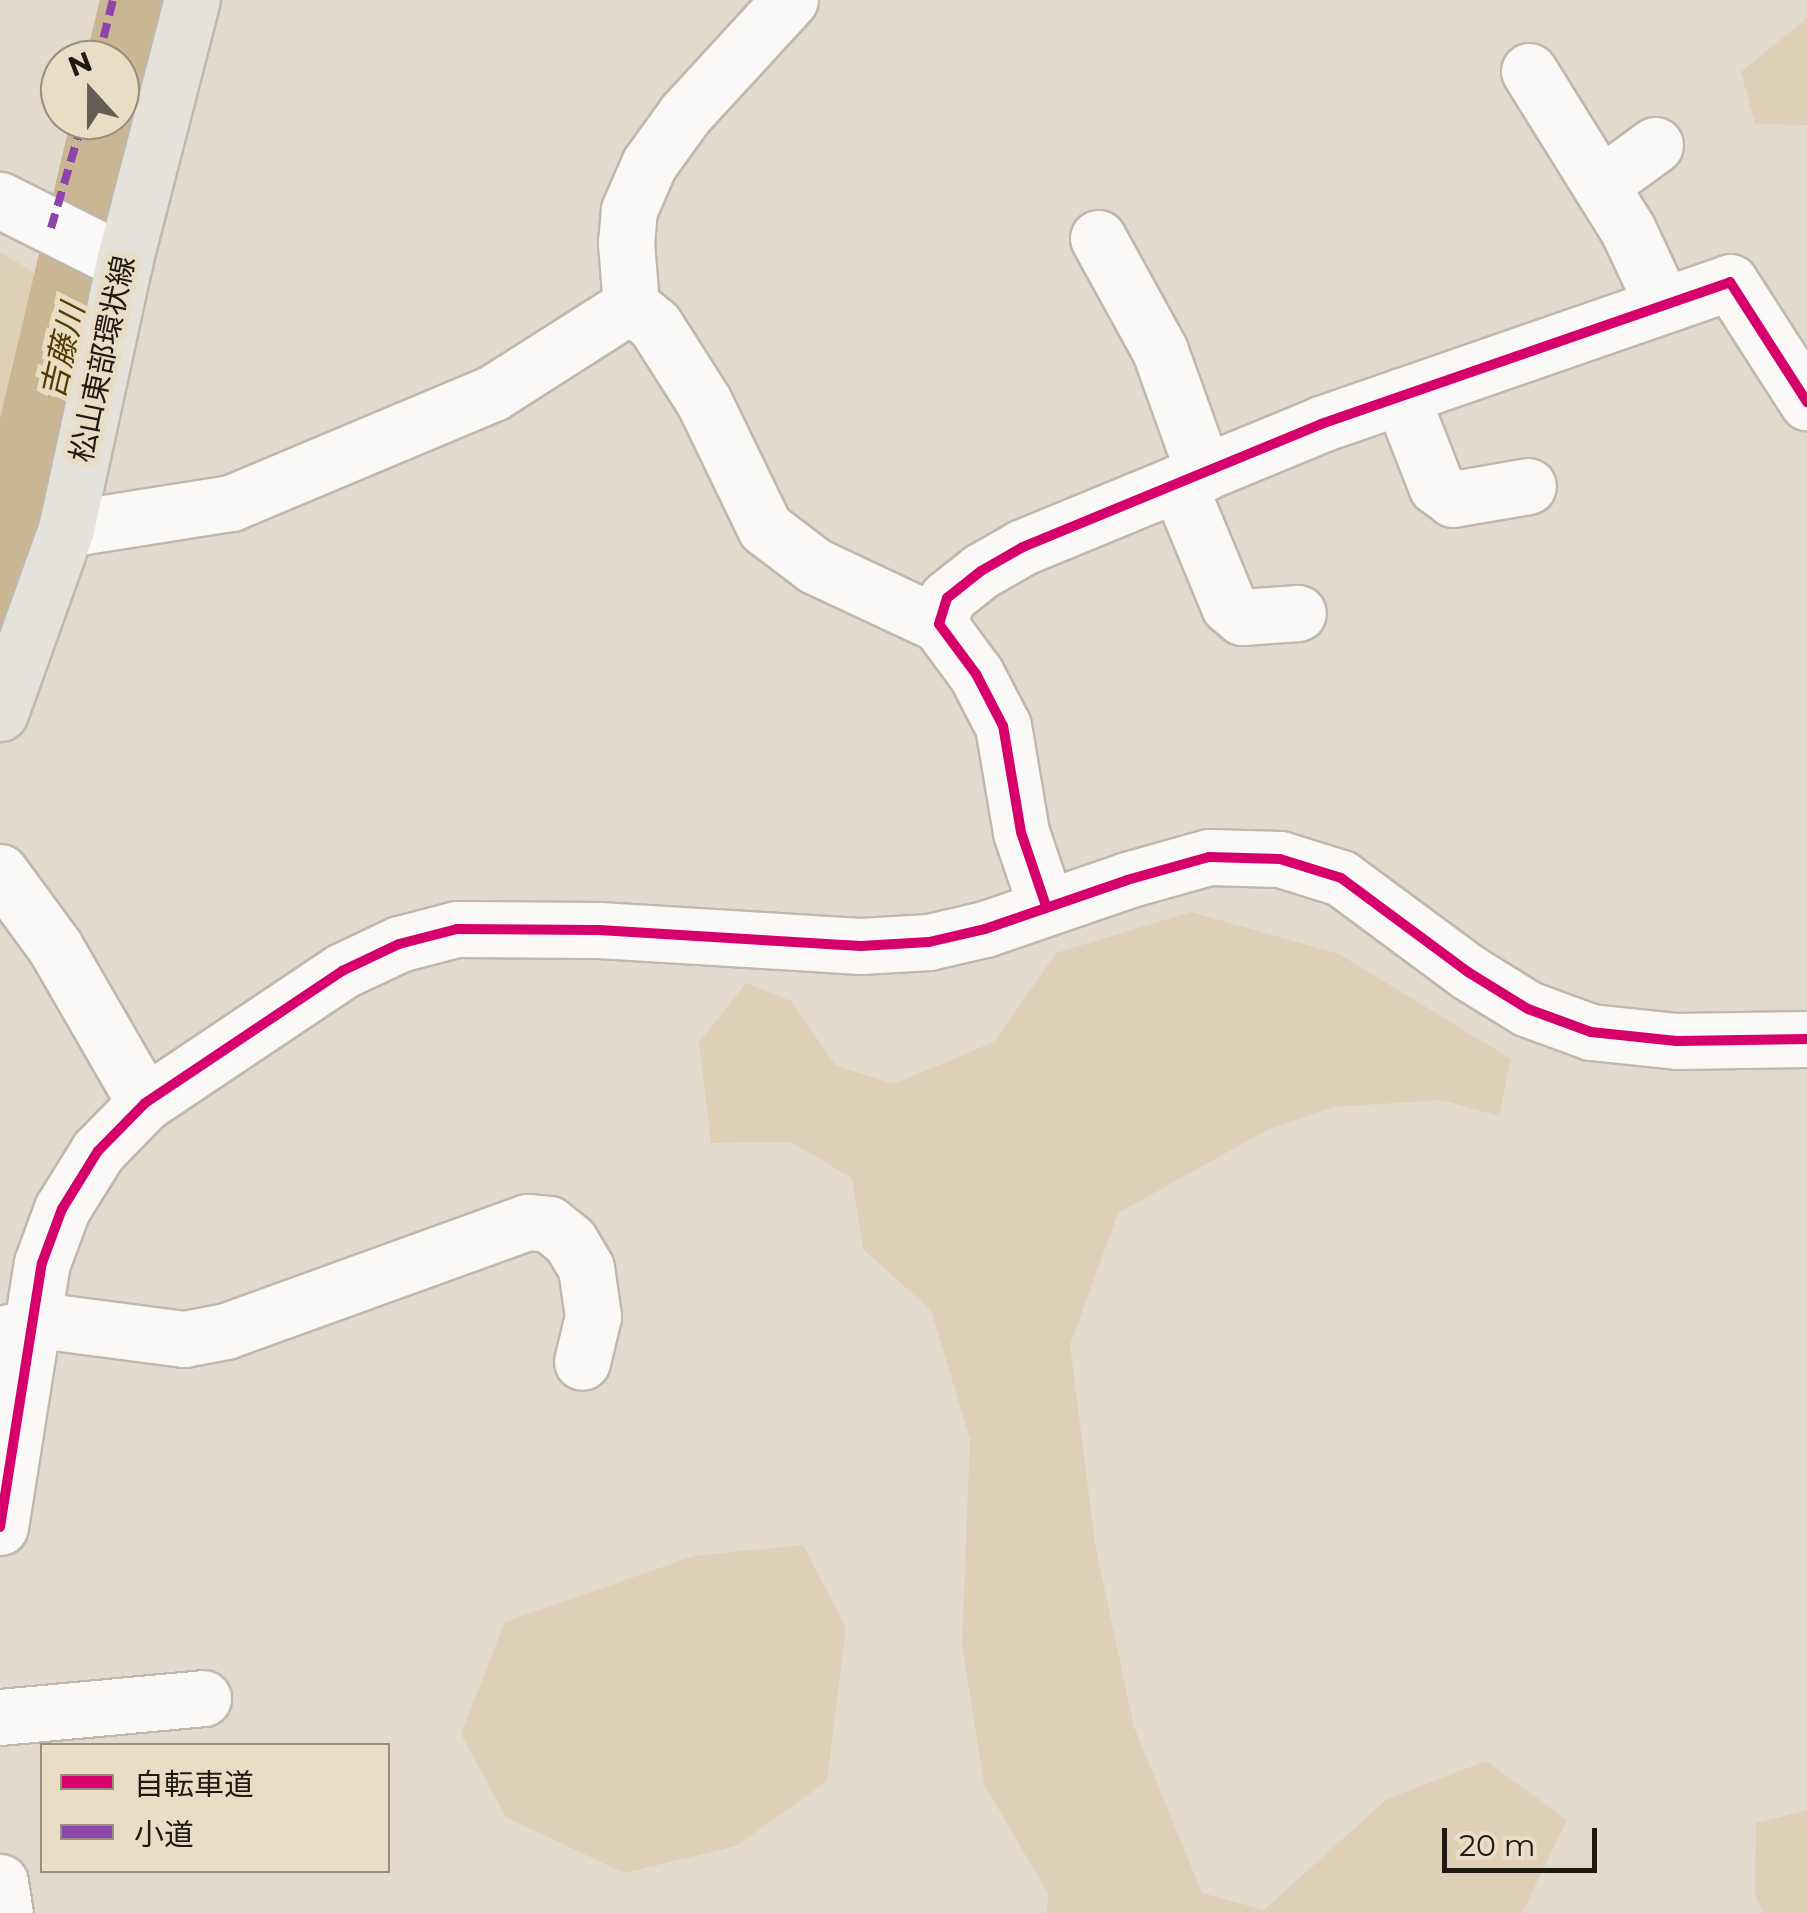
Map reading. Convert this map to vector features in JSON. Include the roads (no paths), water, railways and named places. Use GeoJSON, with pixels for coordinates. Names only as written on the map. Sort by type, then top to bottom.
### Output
{"type":"FeatureCollection","features":[{"type":"Feature","properties":{"kind":"main road","name":"松山東部環状線"},"geometry":{"type":"LineString","coordinates":[[0,714],[66,530],[95,249],[192,0]]}},
{"type":"Feature","properties":{"kind":"street"},"geometry":{"type":"LineString","coordinates":[[790,0],[685,114],[649,164],[630,210],[626,244],[631,306],[655,325],[704,402],[765,528],[815,566],[939,624],[976,674],[1002,726],[1021,832],[1046,906]]}},
{"type":"Feature","properties":{"kind":"street"},"geometry":{"type":"LineString","coordinates":[[1528,71],[1628,230],[1662,305]]}},
{"type":"Feature","properties":{"kind":"street"},"geometry":{"type":"LineString","coordinates":[[1600,185],[1655,145]]}},
{"type":"Feature","properties":{"kind":"street"},"geometry":{"type":"LineString","coordinates":[[0,200],[95,249]]}},
{"type":"Feature","properties":{"kind":"street"},"geometry":{"type":"LineString","coordinates":[[1098,238],[1160,351],[1191,478],[1229,606],[1242,617],[1298,613]]}},
{"type":"Feature","properties":{"kind":"street"},"geometry":{"type":"LineString","coordinates":[[939,624],[947,598],[981,570],[1023,547],[1400,396],[1730,282],[1807,402]]}},
{"type":"Feature","properties":{"kind":"street"},"geometry":{"type":"LineString","coordinates":[[66,530],[232,503],[493,392],[631,306]]}},
{"type":"Feature","properties":{"kind":"street"},"geometry":{"type":"LineString","coordinates":[[1400,396],[1436,486],[1453,499],[1528,486]]}},
{"type":"Feature","properties":{"kind":"street"},"geometry":{"type":"LineString","coordinates":[[0,1524],[14,1331],[62,1209],[98,1151],[145,1103],[342,971],[399,944],[457,929],[599,930],[861,946],[948,938],[985,930],[1046,906],[1209,858],[1280,859],[1341,878],[1468,972],[1528,1009],[1591,1032],[1677,1041],[1807,1039]]}},
{"type":"Feature","properties":{"kind":"street"},"geometry":{"type":"LineString","coordinates":[[0,872],[55,947],[145,1103]]}},
{"type":"Feature","properties":{"kind":"street"},"geometry":{"type":"LineString","coordinates":[[14,1331],[54,1322],[184,1339],[226,1331],[527,1222],[549,1224],[570,1241],[586,1268],[594,1316],[582,1362]]}},
{"type":"Feature","properties":{"kind":"street"},"geometry":{"type":"LineString","coordinates":[[0,1717],[202,1698]]}},
{"type":"Feature","properties":{"kind":"street"},"geometry":{"type":"LineString","coordinates":[[0,1882],[5,1913]]}},
{"type":"Feature","properties":{"kind":"waterway","name":"吉藤川"},"geometry":{"type":"LineString","coordinates":[[137,40],[147,0]]}},
{"type":"Feature","properties":{"kind":"waterway","name":"吉藤川"},"geometry":{"type":"LineString","coordinates":[[0,580],[25,513],[113,140]]}}]}
